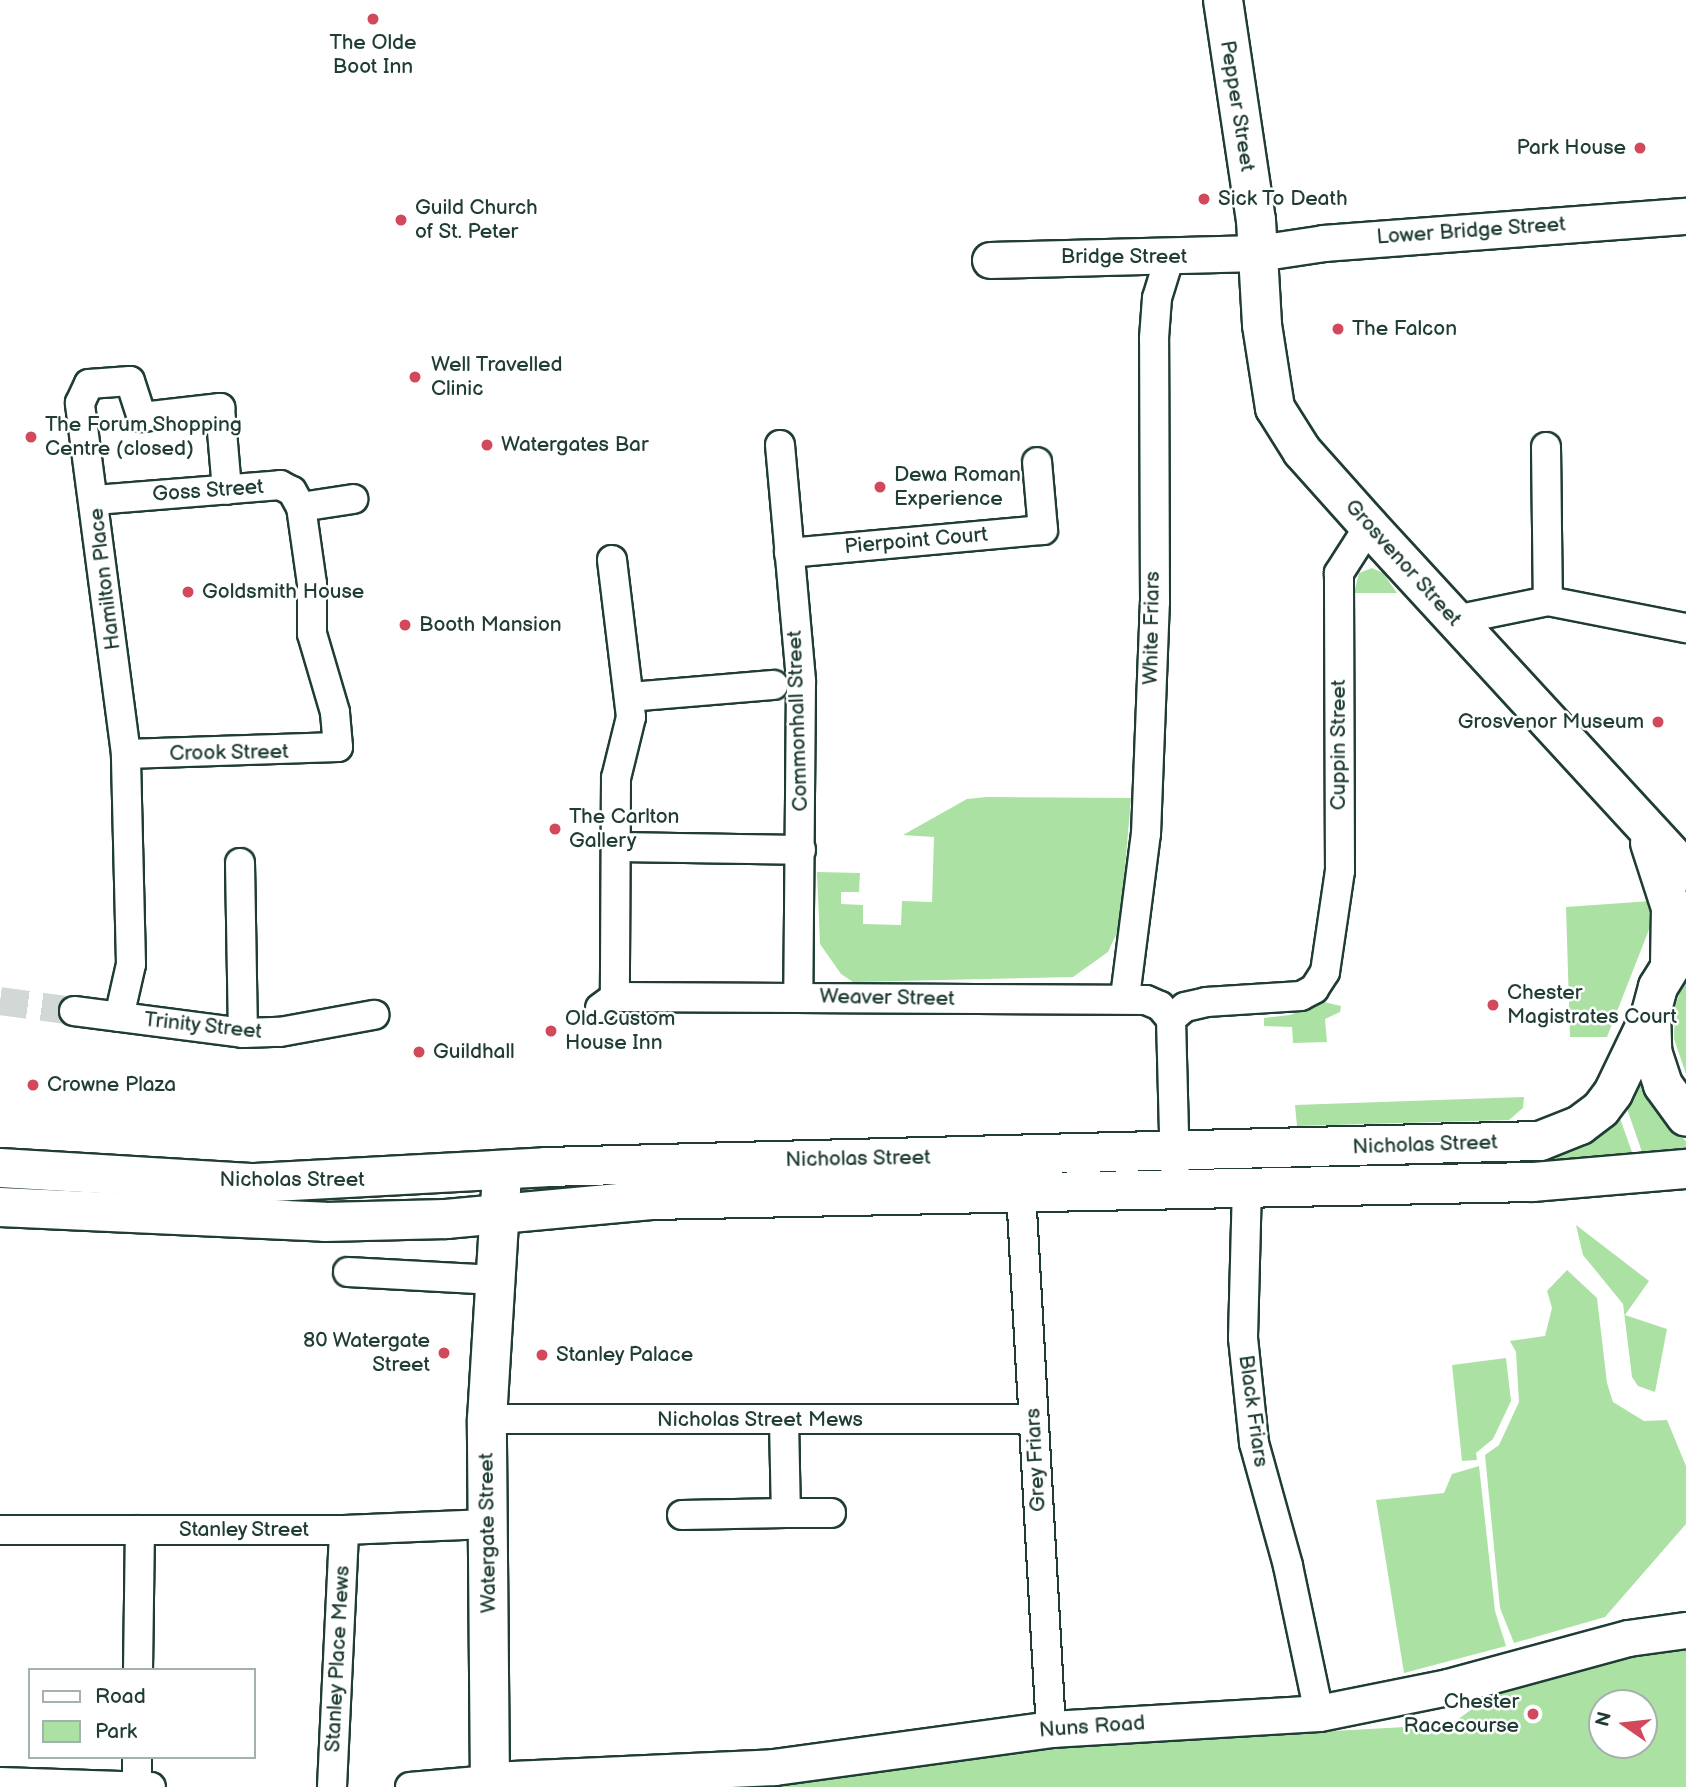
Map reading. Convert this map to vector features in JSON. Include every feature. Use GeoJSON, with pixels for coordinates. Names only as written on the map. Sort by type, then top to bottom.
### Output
{"type":"FeatureCollection","features":[{"type":"Feature","properties":{"kind":"main road","name":"Pepper Street"},"geometry":{"type":"LineString","coordinates":[[1223,0],[1258,253]]}},
{"type":"Feature","properties":{"kind":"main road","name":"Grosvenor Street"},"geometry":{"type":"LineString","coordinates":[[1258,253],[1267,374],[1275,408],[1303,451],[1643,828],[1686,871]]}},
{"type":"Feature","properties":{"kind":"main road","name":"Grosvenor Street"},"geometry":{"type":"LineString","coordinates":[[1643,828],[1663,873],[1678,953]]}},
{"type":"Feature","properties":{"kind":"main road","name":"Nicholas Street"},"geometry":{"type":"LineString","coordinates":[[0,1207],[325,1222],[446,1219],[651,1200],[1021,1192],[1175,1170],[1541,1141],[1580,1125],[1601,1109],[1613,1093],[1678,953]]}},
{"type":"Feature","properties":{"kind":"main road"},"geometry":{"type":"LineString","coordinates":[[1651,1014],[1652,1051],[1663,1085],[1686,1117]]}},
{"type":"Feature","properties":{"kind":"main road","name":"Nicholas Street"},"geometry":{"type":"LineString","coordinates":[[0,1168],[255,1183],[502,1171],[1175,1170],[1248,1185],[1533,1182],[1686,1169]]}},
{"type":"Feature","properties":{"kind":"main road","name":"Watergate Street"},"geometry":{"type":"LineString","coordinates":[[490,1783],[487,1419],[502,1171]]}},
{"type":"Feature","properties":{"kind":"main road"},"geometry":{"type":"LineString","coordinates":[[446,1219],[473,1236],[496,1280]]}},
{"type":"Feature","properties":{"kind":"street","name":"Lower Bridge Street"},"geometry":{"type":"LineString","coordinates":[[1258,253],[1324,243],[1686,216]]}},
{"type":"Feature","properties":{"kind":"street","name":"Bridge Street"},"geometry":{"type":"LineString","coordinates":[[990,260],[1169,259],[1258,253]]}},
{"type":"Feature","properties":{"kind":"street","name":"White Friars"},"geometry":{"type":"LineString","coordinates":[[1125,997],[1146,834],[1151,701],[1154,338],[1157,298],[1169,259]]}},
{"type":"Feature","properties":{"kind":"street","name":"Hamilton Place"},"geometry":{"type":"LineString","coordinates":[[119,1017],[131,964],[126,754],[95,500],[80,403],[89,384],[123,378],[131,381],[142,417],[220,408],[227,490]]}},
{"type":"Feature","properties":{"kind":"street","name":"Commonhall Street"},"geometry":{"type":"LineString","coordinates":[[780,445],[801,682],[798,997]]}},
{"type":"Feature","properties":{"kind":"street"},"geometry":{"type":"LineString","coordinates":[[1546,447],[1548,601]]}},
{"type":"Feature","properties":{"kind":"street","name":"Pierpoint Court"},"geometry":{"type":"LineString","coordinates":[[789,553],[1043,530],[1037,462]]}},
{"type":"Feature","properties":{"kind":"street","name":"Goss Street"},"geometry":{"type":"LineString","coordinates":[[95,500],[280,485],[292,491],[301,507]]}},
{"type":"Feature","properties":{"kind":"street"},"geometry":{"type":"LineString","coordinates":[[301,507],[353,499]]}},
{"type":"Feature","properties":{"kind":"street","name":"Crook Street"},"geometry":{"type":"LineString","coordinates":[[126,754],[331,750],[338,747],[335,712],[312,634],[312,584],[301,507]]}},
{"type":"Feature","properties":{"kind":"street","name":"Cuppin Street"},"geometry":{"type":"LineString","coordinates":[[1171,1019],[1185,1007],[1206,1002],[1301,996],[1314,989],[1325,972],[1340,871],[1339,573],[1369,526]]}},
{"type":"Feature","properties":{"kind":"street"},"geometry":{"type":"LineString","coordinates":[[612,560],[631,717],[616,778],[616,847],[801,850]]}},
{"type":"Feature","properties":{"kind":"street"},"geometry":{"type":"LineString","coordinates":[[1455,620],[1548,601],[1686,628]]}},
{"type":"Feature","properties":{"kind":"street"},"geometry":{"type":"LineString","coordinates":[[630,697],[773,685]]}},
{"type":"Feature","properties":{"kind":"street","name":"Weaver Street"},"geometry":{"type":"LineString","coordinates":[[616,847],[608,1003],[798,997],[1125,997],[1160,1006],[1171,1019]]}},
{"type":"Feature","properties":{"kind":"street"},"geometry":{"type":"LineString","coordinates":[[240,863],[243,1033]]}},
{"type":"Feature","properties":{"kind":"street","name":"Trinity Street"},"geometry":{"type":"LineString","coordinates":[[74,1011],[243,1033],[280,1032],[374,1015]]}},
{"type":"Feature","properties":{"kind":"street"},"geometry":{"type":"LineString","coordinates":[[1171,1019],[1175,1170]]}},
{"type":"Feature","properties":{"kind":"street","name":"Black Friars"},"geometry":{"type":"LineString","coordinates":[[1248,1185],[1243,1338],[1254,1443],[1288,1566],[1319,1713]]}},
{"type":"Feature","properties":{"kind":"street","name":"Grey Friars"},"geometry":{"type":"LineString","coordinates":[[1021,1192],[1051,1729]]}},
{"type":"Feature","properties":{"kind":"street"},"geometry":{"type":"LineString","coordinates":[[348,1272],[496,1280]]}},
{"type":"Feature","properties":{"kind":"street","name":"Nicholas Street Mews"},"geometry":{"type":"LineString","coordinates":[[487,1419],[1033,1419]]}},
{"type":"Feature","properties":{"kind":"street"},"geometry":{"type":"LineString","coordinates":[[784,1421],[786,1513]]}},
{"type":"Feature","properties":{"kind":"street"},"geometry":{"type":"LineString","coordinates":[[682,1515],[831,1513]]}},
{"type":"Feature","properties":{"kind":"street","name":"Stanley Street"},"geometry":{"type":"LineString","coordinates":[[0,1530],[344,1530],[488,1524]]}},
{"type":"Feature","properties":{"kind":"street"},"geometry":{"type":"LineString","coordinates":[[138,1668],[140,1530]]}},
{"type":"Feature","properties":{"kind":"street","name":"Stanley Place Mews"},"geometry":{"type":"LineString","coordinates":[[332,1787],[344,1530]]}},
{"type":"Feature","properties":{"kind":"street","name":"Nuns Road"},"geometry":{"type":"LineString","coordinates":[[490,1783],[774,1767],[1051,1729],[1319,1713],[1448,1687],[1628,1638],[1686,1629]]}},
{"type":"Feature","properties":{"kind":"street"},"geometry":{"type":"LineString","coordinates":[[137,1786],[138,1759]]}},
{"type":"Feature","properties":{"kind":"street"},"geometry":{"type":"LineString","coordinates":[[0,1782],[151,1787]]}},
{"type":"Feature","properties":{"kind":"street"},"geometry":{"type":"LineString","coordinates":[[410,1787],[490,1783]]}},
{"type":"Feature","properties":{"kind":"green space"},"geometry":{"type":"Polygon","coordinates":[[[1372,568],[1383,573],[1397,593],[1354,593],[1359,573],[1372,568]]]}},
{"type":"Feature","properties":{"kind":"green space"},"geometry":{"type":"Polygon","coordinates":[[[1131,798],[1120,926],[1108,952],[1073,977],[853,982],[841,974],[820,944],[817,872],[860,873],[859,892],[841,892],[841,904],[863,905],[863,924],[901,925],[902,901],[932,902],[934,837],[903,835],[967,799],[1131,798]]]}},
{"type":"Feature","properties":{"kind":"green space"},"geometry":{"type":"Polygon","coordinates":[[[1651,901],[1650,927],[1607,1037],[1570,1037],[1566,907],[1651,901]]]}},
{"type":"Feature","properties":{"kind":"green space"},"geometry":{"type":"Polygon","coordinates":[[[1686,975],[1686,1074],[1674,1039],[1675,1006],[1686,975]]]}},
{"type":"Feature","properties":{"kind":"green space"},"geometry":{"type":"Polygon","coordinates":[[[1324,1002],[1341,1006],[1340,1012],[1325,1019],[1327,1042],[1293,1043],[1292,1027],[1264,1026],[1264,1018],[1290,1015],[1324,1002]]]}},
{"type":"Feature","properties":{"kind":"green space"},"geometry":{"type":"Polygon","coordinates":[[[1636,1075],[1658,1115],[1686,1141],[1686,1152],[1643,1155],[1624,1100],[1636,1075]]]}},
{"type":"Feature","properties":{"kind":"green space"},"geometry":{"type":"Polygon","coordinates":[[[1524,1097],[1523,1108],[1509,1120],[1297,1126],[1295,1105],[1524,1097]]]}},
{"type":"Feature","properties":{"kind":"green space"},"geometry":{"type":"Polygon","coordinates":[[[1616,1107],[1633,1155],[1539,1160],[1538,1154],[1616,1107]]]}},
{"type":"Feature","properties":{"kind":"green space"},"geometry":{"type":"Polygon","coordinates":[[[1576,1225],[1649,1281],[1625,1315],[1667,1329],[1655,1392],[1638,1386],[1632,1377],[1623,1304],[1583,1255],[1576,1225]]]}},
{"type":"Feature","properties":{"kind":"green space"},"geometry":{"type":"Polygon","coordinates":[[[1567,1270],[1597,1298],[1607,1383],[1613,1402],[1644,1421],[1667,1420],[1686,1466],[1686,1524],[1605,1617],[1514,1643],[1500,1608],[1485,1455],[1499,1445],[1519,1402],[1516,1352],[1510,1341],[1545,1336],[1552,1308],[1547,1291],[1567,1270]]]}},
{"type":"Feature","properties":{"kind":"green space"},"geometry":{"type":"Polygon","coordinates":[[[1506,1358],[1511,1401],[1493,1439],[1476,1453],[1477,1460],[1462,1461],[1452,1365],[1506,1358]]]}},
{"type":"Feature","properties":{"kind":"green space"},"geometry":{"type":"Polygon","coordinates":[[[1479,1466],[1495,1611],[1506,1646],[1404,1673],[1376,1500],[1444,1493],[1452,1474],[1479,1466]]]}},
{"type":"Feature","properties":{"kind":"green space","name":"Chester Racecourse"},"geometry":{"type":"Polygon","coordinates":[[[1686,1647],[1686,1787],[701,1787],[1047,1747],[1441,1725],[1457,1720],[1490,1696],[1529,1682],[1620,1657],[1686,1647]]]}},
{"type":"Feature","properties":{"kind":"tunnel"},"geometry":{"type":"LineString","coordinates":[[0,1001],[74,1011]]}},
{"type":"Feature","properties":{"kind":"place","name":"The Olde Boot Inn"},"geometry":{"type":"Point","coordinates":[373,19]}},
{"type":"Feature","properties":{"kind":"place","name":"Park House"},"geometry":{"type":"Point","coordinates":[1640,148]}},
{"type":"Feature","properties":{"kind":"place","name":"Sick To Death"},"geometry":{"type":"Point","coordinates":[1204,199]}},
{"type":"Feature","properties":{"kind":"place","name":"Guild Church of St. Peter"},"geometry":{"type":"Point","coordinates":[401,220]}},
{"type":"Feature","properties":{"kind":"place","name":"The Falcon"},"geometry":{"type":"Point","coordinates":[1338,329]}},
{"type":"Feature","properties":{"kind":"place","name":"Well Travelled Clinic"},"geometry":{"type":"Point","coordinates":[415,377]}},
{"type":"Feature","properties":{"kind":"place","name":"The Forum Shopping Centre (closed)"},"geometry":{"type":"Point","coordinates":[31,437]}},
{"type":"Feature","properties":{"kind":"place","name":"Watergates Bar"},"geometry":{"type":"Point","coordinates":[487,445]}},
{"type":"Feature","properties":{"kind":"place","name":"Dewa Roman Experience"},"geometry":{"type":"Point","coordinates":[880,487]}},
{"type":"Feature","properties":{"kind":"place","name":"Goldsmith House"},"geometry":{"type":"Point","coordinates":[188,592]}},
{"type":"Feature","properties":{"kind":"place","name":"Booth Mansion"},"geometry":{"type":"Point","coordinates":[405,625]}},
{"type":"Feature","properties":{"kind":"place","name":"Grosvenor Museum"},"geometry":{"type":"Point","coordinates":[1658,722]}},
{"type":"Feature","properties":{"kind":"place","name":"The Carlton Gallery"},"geometry":{"type":"Point","coordinates":[555,829]}},
{"type":"Feature","properties":{"kind":"place","name":"Chester Magistrates Court"},"geometry":{"type":"Point","coordinates":[1493,1005]}},
{"type":"Feature","properties":{"kind":"place","name":"Old Custom House Inn"},"geometry":{"type":"Point","coordinates":[551,1031]}},
{"type":"Feature","properties":{"kind":"place","name":"Guildhall"},"geometry":{"type":"Point","coordinates":[419,1052]}},
{"type":"Feature","properties":{"kind":"place","name":"Crowne Plaza"},"geometry":{"type":"Point","coordinates":[33,1085]}},
{"type":"Feature","properties":{"kind":"place","name":"80 Watergate Street"},"geometry":{"type":"Point","coordinates":[444,1353]}},
{"type":"Feature","properties":{"kind":"place","name":"Stanley Palace"},"geometry":{"type":"Point","coordinates":[542,1355]}},
{"type":"Feature","properties":{"kind":"place","name":"Chester Racecourse"},"geometry":{"type":"Point","coordinates":[1533,1714]}}]}
